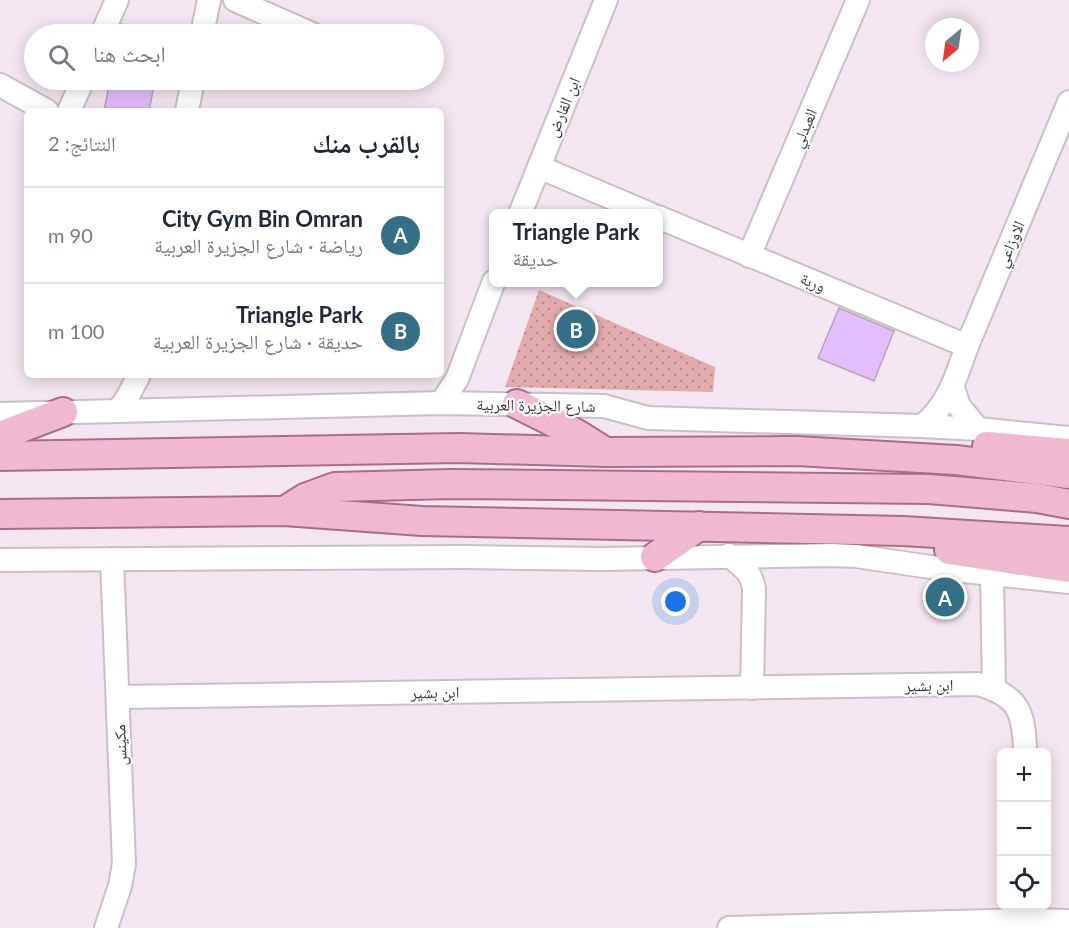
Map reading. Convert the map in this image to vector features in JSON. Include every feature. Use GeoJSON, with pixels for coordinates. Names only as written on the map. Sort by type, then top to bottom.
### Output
{"type":"FeatureCollection","features":[{"type":"Feature","properties":{"kind":"main road"},"geometry":{"type":"LineString","coordinates":[[517,404],[605,452]]}},
{"type":"Feature","properties":{"kind":"main road"},"geometry":{"type":"LineString","coordinates":[[0,436],[63,412]]}},
{"type":"Feature","properties":{"kind":"main road"},"geometry":{"type":"LineString","coordinates":[[883,456],[904,445],[927,442],[1069,453]]}},
{"type":"Feature","properties":{"kind":"main road"},"geometry":{"type":"LineString","coordinates":[[0,456],[459,448],[605,452],[797,451],[956,460],[1069,474]]}},
{"type":"Feature","properties":{"kind":"main road"},"geometry":{"type":"LineString","coordinates":[[284,511],[305,498],[335,487],[451,484],[929,489],[1036,498],[1069,504]]}},
{"type":"Feature","properties":{"kind":"main road"},"geometry":{"type":"LineString","coordinates":[[0,514],[284,511],[422,521],[881,531],[1069,541]]}},
{"type":"Feature","properties":{"kind":"main road"},"geometry":{"type":"LineString","coordinates":[[655,557],[699,526]]}},
{"type":"Feature","properties":{"kind":"main road"},"geometry":{"type":"LineString","coordinates":[[881,531],[915,544],[1069,568]]}},
{"type":"Feature","properties":{"kind":"street"},"geometry":{"type":"LineString","coordinates":[[204,24],[208,0]]}},
{"type":"Feature","properties":{"kind":"street"},"geometry":{"type":"LineString","coordinates":[[235,0],[289,24]]}},
{"type":"Feature","properties":{"kind":"street","name":"ابن الفارض"},"geometry":{"type":"LineString","coordinates":[[522,209],[606,0]]}},
{"type":"Feature","properties":{"kind":"street","name":"العبدلي"},"geometry":{"type":"LineString","coordinates":[[749,256],[858,0]]}},
{"type":"Feature","properties":{"kind":"street"},"geometry":{"type":"LineString","coordinates":[[105,24],[112,1]]}},
{"type":"Feature","properties":{"kind":"street"},"geometry":{"type":"LineString","coordinates":[[0,86],[41,108]]}},
{"type":"Feature","properties":{"kind":"street"},"geometry":{"type":"LineString","coordinates":[[70,108],[78,90]]}},
{"type":"Feature","properties":{"kind":"street"},"geometry":{"type":"LineString","coordinates":[[188,108],[191,90]]}},
{"type":"Feature","properties":{"kind":"street","name":"الاوزاعي"},"geometry":{"type":"LineString","coordinates":[[922,426],[941,408],[952,388],[967,346],[1069,102]]}},
{"type":"Feature","properties":{"kind":"street"},"geometry":{"type":"LineString","coordinates":[[539,167],[640,209]]}},
{"type":"Feature","properties":{"kind":"street","name":"وربة"},"geometry":{"type":"LineString","coordinates":[[663,219],[967,346]]}},
{"type":"Feature","properties":{"kind":"street"},"geometry":{"type":"LineString","coordinates":[[441,403],[450,392],[462,365],[491,287]]}},
{"type":"Feature","properties":{"kind":"street"},"geometry":{"type":"LineString","coordinates":[[462,365],[468,387],[483,404]]}},
{"type":"Feature","properties":{"kind":"street"},"geometry":{"type":"LineString","coordinates":[[118,410],[130,394],[138,378]]}},
{"type":"Feature","properties":{"kind":"street"},"geometry":{"type":"LineString","coordinates":[[145,378],[147,388],[160,409]]}},
{"type":"Feature","properties":{"kind":"street"},"geometry":{"type":"LineString","coordinates":[[952,388],[959,406],[978,429]]}},
{"type":"Feature","properties":{"kind":"street","name":"شارع الجزيرة العربية"},"geometry":{"type":"LineString","coordinates":[[0,414],[441,403],[517,404],[604,406],[648,418],[922,426],[1069,438]]}},
{"type":"Feature","properties":{"kind":"street"},"geometry":{"type":"LineString","coordinates":[[729,555],[744,567],[752,578],[754,589],[752,688]]}},
{"type":"Feature","properties":{"kind":"street"},"geometry":{"type":"LineString","coordinates":[[0,560],[856,556],[1069,582]]}},
{"type":"Feature","properties":{"kind":"street","name":"مكينس"},"geometry":{"type":"LineString","coordinates":[[106,928],[120,886],[124,864],[112,559]]}},
{"type":"Feature","properties":{"kind":"street"},"geometry":{"type":"LineString","coordinates":[[992,574],[994,689],[1008,698],[1018,709],[1024,724],[1025,748]]}},
{"type":"Feature","properties":{"kind":"street","name":"ابن بشير"},"geometry":{"type":"LineString","coordinates":[[118,697],[978,684],[994,689]]}},
{"type":"Feature","properties":{"kind":"street"},"geometry":{"type":"LineString","coordinates":[[729,928],[864,927],[1029,913],[1066,923]]}},
{"type":"Feature","properties":{"kind":"shaded area"},"geometry":{"type":"Polygon","coordinates":[[[539,290],[715,367],[713,392],[505,387],[539,290]]]}},
{"type":"Feature","properties":{"kind":"building"},"geometry":{"type":"Polygon","coordinates":[[[108,90],[153,90],[150,108],[105,108],[108,90]]]}},
{"type":"Feature","properties":{"kind":"building"},"geometry":{"type":"Polygon","coordinates":[[[839,308],[894,331],[874,381],[818,358],[839,308]]]}},
{"type":"Feature","properties":{"kind":"place","name":"Triangle Park"},"geometry":{"type":"Point","coordinates":[576,329]}},
{"type":"Feature","properties":{"kind":"place","name":"City Gym Bin Omran"},"geometry":{"type":"Point","coordinates":[945,597]}}]}
